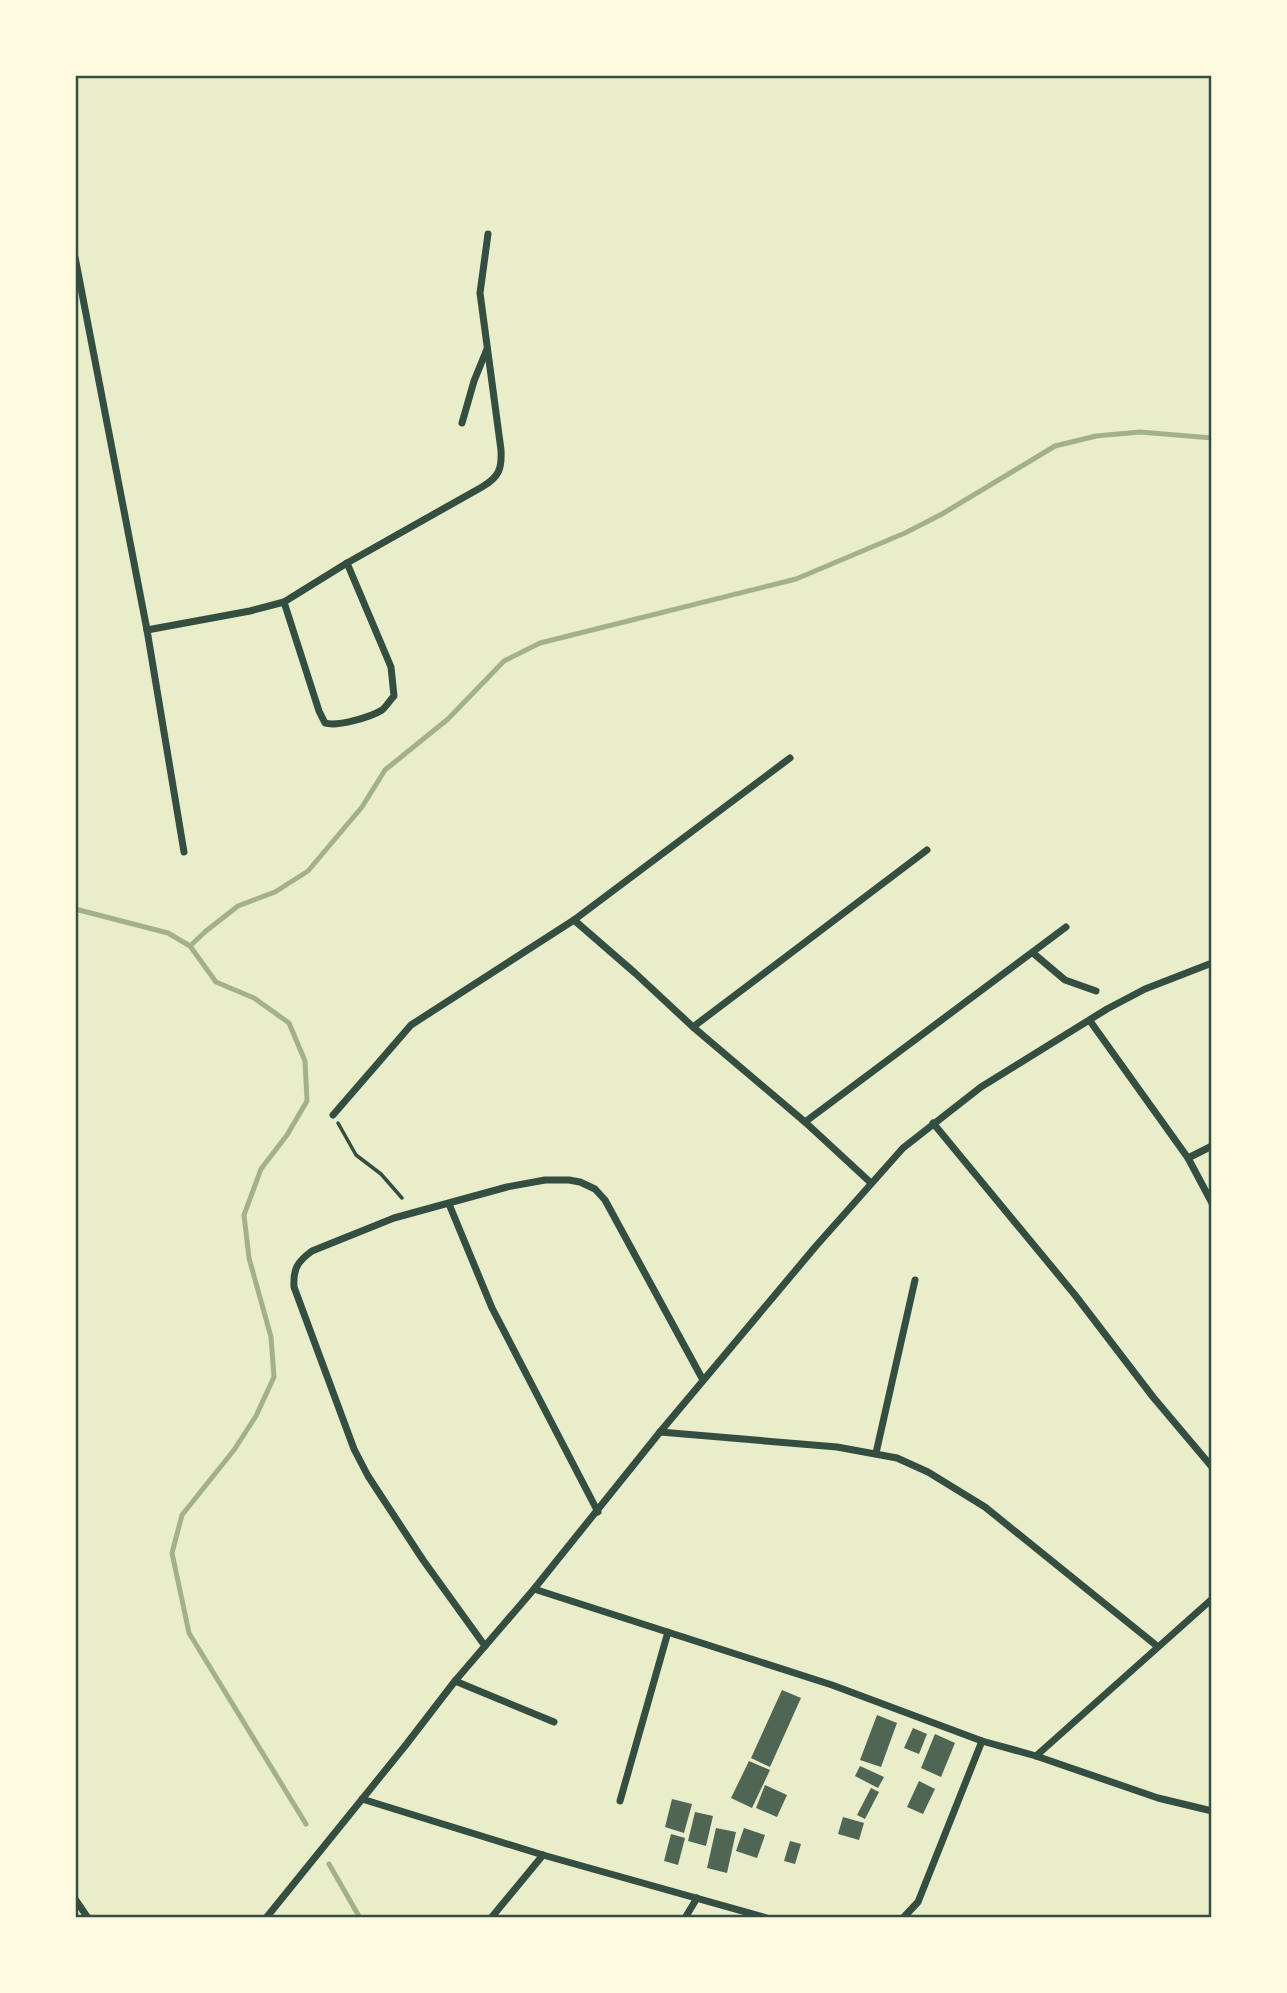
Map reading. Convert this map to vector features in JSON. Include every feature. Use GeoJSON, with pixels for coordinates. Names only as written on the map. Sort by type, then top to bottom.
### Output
{"type":"FeatureCollection","features":[{"type":"Feature","properties":{"kind":"street"},"geometry":{"type":"LineString","coordinates":[[147,630],[284,602],[482,487],[500,473],[501,450],[480,293],[488,234]]}},
{"type":"Feature","properties":{"kind":"street"},"geometry":{"type":"LineString","coordinates":[[75,257],[147,630],[184,852]]}},
{"type":"Feature","properties":{"kind":"street"},"geometry":{"type":"LineString","coordinates":[[462,423],[487,348]]}},
{"type":"Feature","properties":{"kind":"street"},"geometry":{"type":"LineString","coordinates":[[284,602],[325,723],[329,725],[348,722],[383,710],[394,696],[391,667],[347,563]]}},
{"type":"Feature","properties":{"kind":"street"},"geometry":{"type":"LineString","coordinates":[[333,1115],[411,1024],[574,920],[790,758]]}},
{"type":"Feature","properties":{"kind":"street"},"geometry":{"type":"LineString","coordinates":[[693,1027],[927,850]]}},
{"type":"Feature","properties":{"kind":"street"},"geometry":{"type":"LineString","coordinates":[[574,920],[871,1183]]}},
{"type":"Feature","properties":{"kind":"street"},"geometry":{"type":"LineString","coordinates":[[804,1122],[1066,927]]}},
{"type":"Feature","properties":{"kind":"street"},"geometry":{"type":"LineString","coordinates":[[1033,953],[1065,980],[1096,991]]}},
{"type":"Feature","properties":{"kind":"street"},"geometry":{"type":"LineString","coordinates":[[266,1918],[455,1681],[598,1511],[703,1380],[904,1148],[981,1087],[1107,1009],[1145,989],[1212,963]]}},
{"type":"Feature","properties":{"kind":"street"},"geometry":{"type":"LineString","coordinates":[[1090,1021],[1188,1158],[1212,1203]]}},
{"type":"Feature","properties":{"kind":"street"},"geometry":{"type":"LineString","coordinates":[[933,1123],[1212,1467]]}},
{"type":"Feature","properties":{"kind":"street"},"geometry":{"type":"LineString","coordinates":[[1188,1158],[1212,1146]]}},
{"type":"Feature","properties":{"kind":"street"},"geometry":{"type":"LineString","coordinates":[[485,1646],[423,1560],[368,1476],[354,1449],[294,1287],[294,1274],[301,1259],[312,1251],[394,1218],[507,1187],[545,1180],[580,1182],[595,1189],[605,1200],[703,1380]]}},
{"type":"Feature","properties":{"kind":"street"},"geometry":{"type":"LineString","coordinates":[[449,1205],[492,1308],[598,1511]]}},
{"type":"Feature","properties":{"kind":"street"},"geometry":{"type":"LineString","coordinates":[[876,1453],[915,1280]]}},
{"type":"Feature","properties":{"kind":"street"},"geometry":{"type":"LineString","coordinates":[[660,1432],[837,1447],[897,1458],[928,1472],[985,1507],[1157,1646]]}},
{"type":"Feature","properties":{"kind":"street"},"geometry":{"type":"LineString","coordinates":[[534,1588],[832,1685],[982,1741],[1036,1756],[1158,1798],[1212,1811]]}},
{"type":"Feature","properties":{"kind":"street"},"geometry":{"type":"LineString","coordinates":[[1036,1756],[1212,1600]]}},
{"type":"Feature","properties":{"kind":"street"},"geometry":{"type":"LineString","coordinates":[[620,1801],[668,1632]]}},
{"type":"Feature","properties":{"kind":"street"},"geometry":{"type":"LineString","coordinates":[[455,1681],[554,1722]]}},
{"type":"Feature","properties":{"kind":"street"},"geometry":{"type":"LineString","coordinates":[[903,1918],[918,1902],[982,1741]]}},
{"type":"Feature","properties":{"kind":"street"},"geometry":{"type":"LineString","coordinates":[[362,1799],[543,1855],[767,1918]]}},
{"type":"Feature","properties":{"kind":"street"},"geometry":{"type":"LineString","coordinates":[[492,1918],[543,1855]]}},
{"type":"Feature","properties":{"kind":"street"},"geometry":{"type":"LineString","coordinates":[[685,1918],[697,1898]]}},
{"type":"Feature","properties":{"kind":"street"},"geometry":{"type":"LineString","coordinates":[[75,1899],[88,1918]]}},
{"type":"Feature","properties":{"kind":"path"},"geometry":{"type":"LineString","coordinates":[[333,1115],[356,1156],[381,1174],[402,1198]]}},
{"type":"Feature","properties":{"kind":"building"},"geometry":{"type":"Polygon","coordinates":[[[782,1690],[801,1698],[770,1767],[751,1758],[782,1690]]]}},
{"type":"Feature","properties":{"kind":"building"},"geometry":{"type":"Polygon","coordinates":[[[877,1715],[897,1723],[881,1767],[860,1760],[877,1715]]]}},
{"type":"Feature","properties":{"kind":"building"},"geometry":{"type":"Polygon","coordinates":[[[913,1728],[927,1734],[919,1754],[904,1748],[913,1728]]]}},
{"type":"Feature","properties":{"kind":"building"},"geometry":{"type":"Polygon","coordinates":[[[935,1734],[955,1743],[941,1777],[921,1768],[935,1734]]]}},
{"type":"Feature","properties":{"kind":"building"},"geometry":{"type":"Polygon","coordinates":[[[749,1761],[770,1770],[752,1808],[731,1798],[749,1761]]]}},
{"type":"Feature","properties":{"kind":"building"},"geometry":{"type":"Polygon","coordinates":[[[860,1766],[884,1777],[878,1788],[855,1776],[860,1766]]]}},
{"type":"Feature","properties":{"kind":"building"},"geometry":{"type":"Polygon","coordinates":[[[919,1781],[935,1789],[923,1814],[907,1807],[919,1781]]]}},
{"type":"Feature","properties":{"kind":"building"},"geometry":{"type":"Polygon","coordinates":[[[765,1785],[787,1795],[777,1817],[756,1808],[765,1785]]]}},
{"type":"Feature","properties":{"kind":"building"},"geometry":{"type":"Polygon","coordinates":[[[871,1788],[879,1792],[865,1819],[857,1815],[871,1788]]]}},
{"type":"Feature","properties":{"kind":"building"},"geometry":{"type":"Polygon","coordinates":[[[672,1799],[692,1804],[684,1833],[665,1827],[672,1799]]]}},
{"type":"Feature","properties":{"kind":"building"},"geometry":{"type":"Polygon","coordinates":[[[695,1812],[713,1816],[706,1846],[688,1841],[695,1812]]]}},
{"type":"Feature","properties":{"kind":"building"},"geometry":{"type":"Polygon","coordinates":[[[843,1817],[864,1823],[859,1840],[838,1834],[843,1817]]]}},
{"type":"Feature","properties":{"kind":"building"},"geometry":{"type":"Polygon","coordinates":[[[716,1828],[736,1832],[727,1873],[707,1868],[716,1828]]]}},
{"type":"Feature","properties":{"kind":"building"},"geometry":{"type":"Polygon","coordinates":[[[744,1828],[765,1835],[757,1858],[736,1851],[744,1828]]]}},
{"type":"Feature","properties":{"kind":"building"},"geometry":{"type":"Polygon","coordinates":[[[671,1834],[685,1838],[678,1865],[664,1861],[671,1834]]]}},
{"type":"Feature","properties":{"kind":"building"},"geometry":{"type":"Polygon","coordinates":[[[790,1841],[801,1844],[795,1864],[784,1861],[790,1841]]]}},
{"type":"Feature","properties":{"kind":"waterway"},"geometry":{"type":"LineString","coordinates":[[190,946],[238,906],[275,892],[308,871],[362,807],[385,770],[448,719],[504,661],[540,643],[796,579],[905,533],[942,514],[1055,446],[1096,436],[1140,432],[1212,438]]}},
{"type":"Feature","properties":{"kind":"waterway"},"geometry":{"type":"LineString","coordinates":[[75,909],[168,933],[190,946],[216,982],[254,998],[289,1023],[305,1061],[307,1101],[287,1135],[261,1169],[244,1215],[249,1258],[271,1337],[274,1377],[256,1416],[234,1450],[182,1515],[172,1553],[189,1633],[306,1824]]}},
{"type":"Feature","properties":{"kind":"waterway"},"geometry":{"type":"LineString","coordinates":[[329,1864],[360,1918]]}}]}
